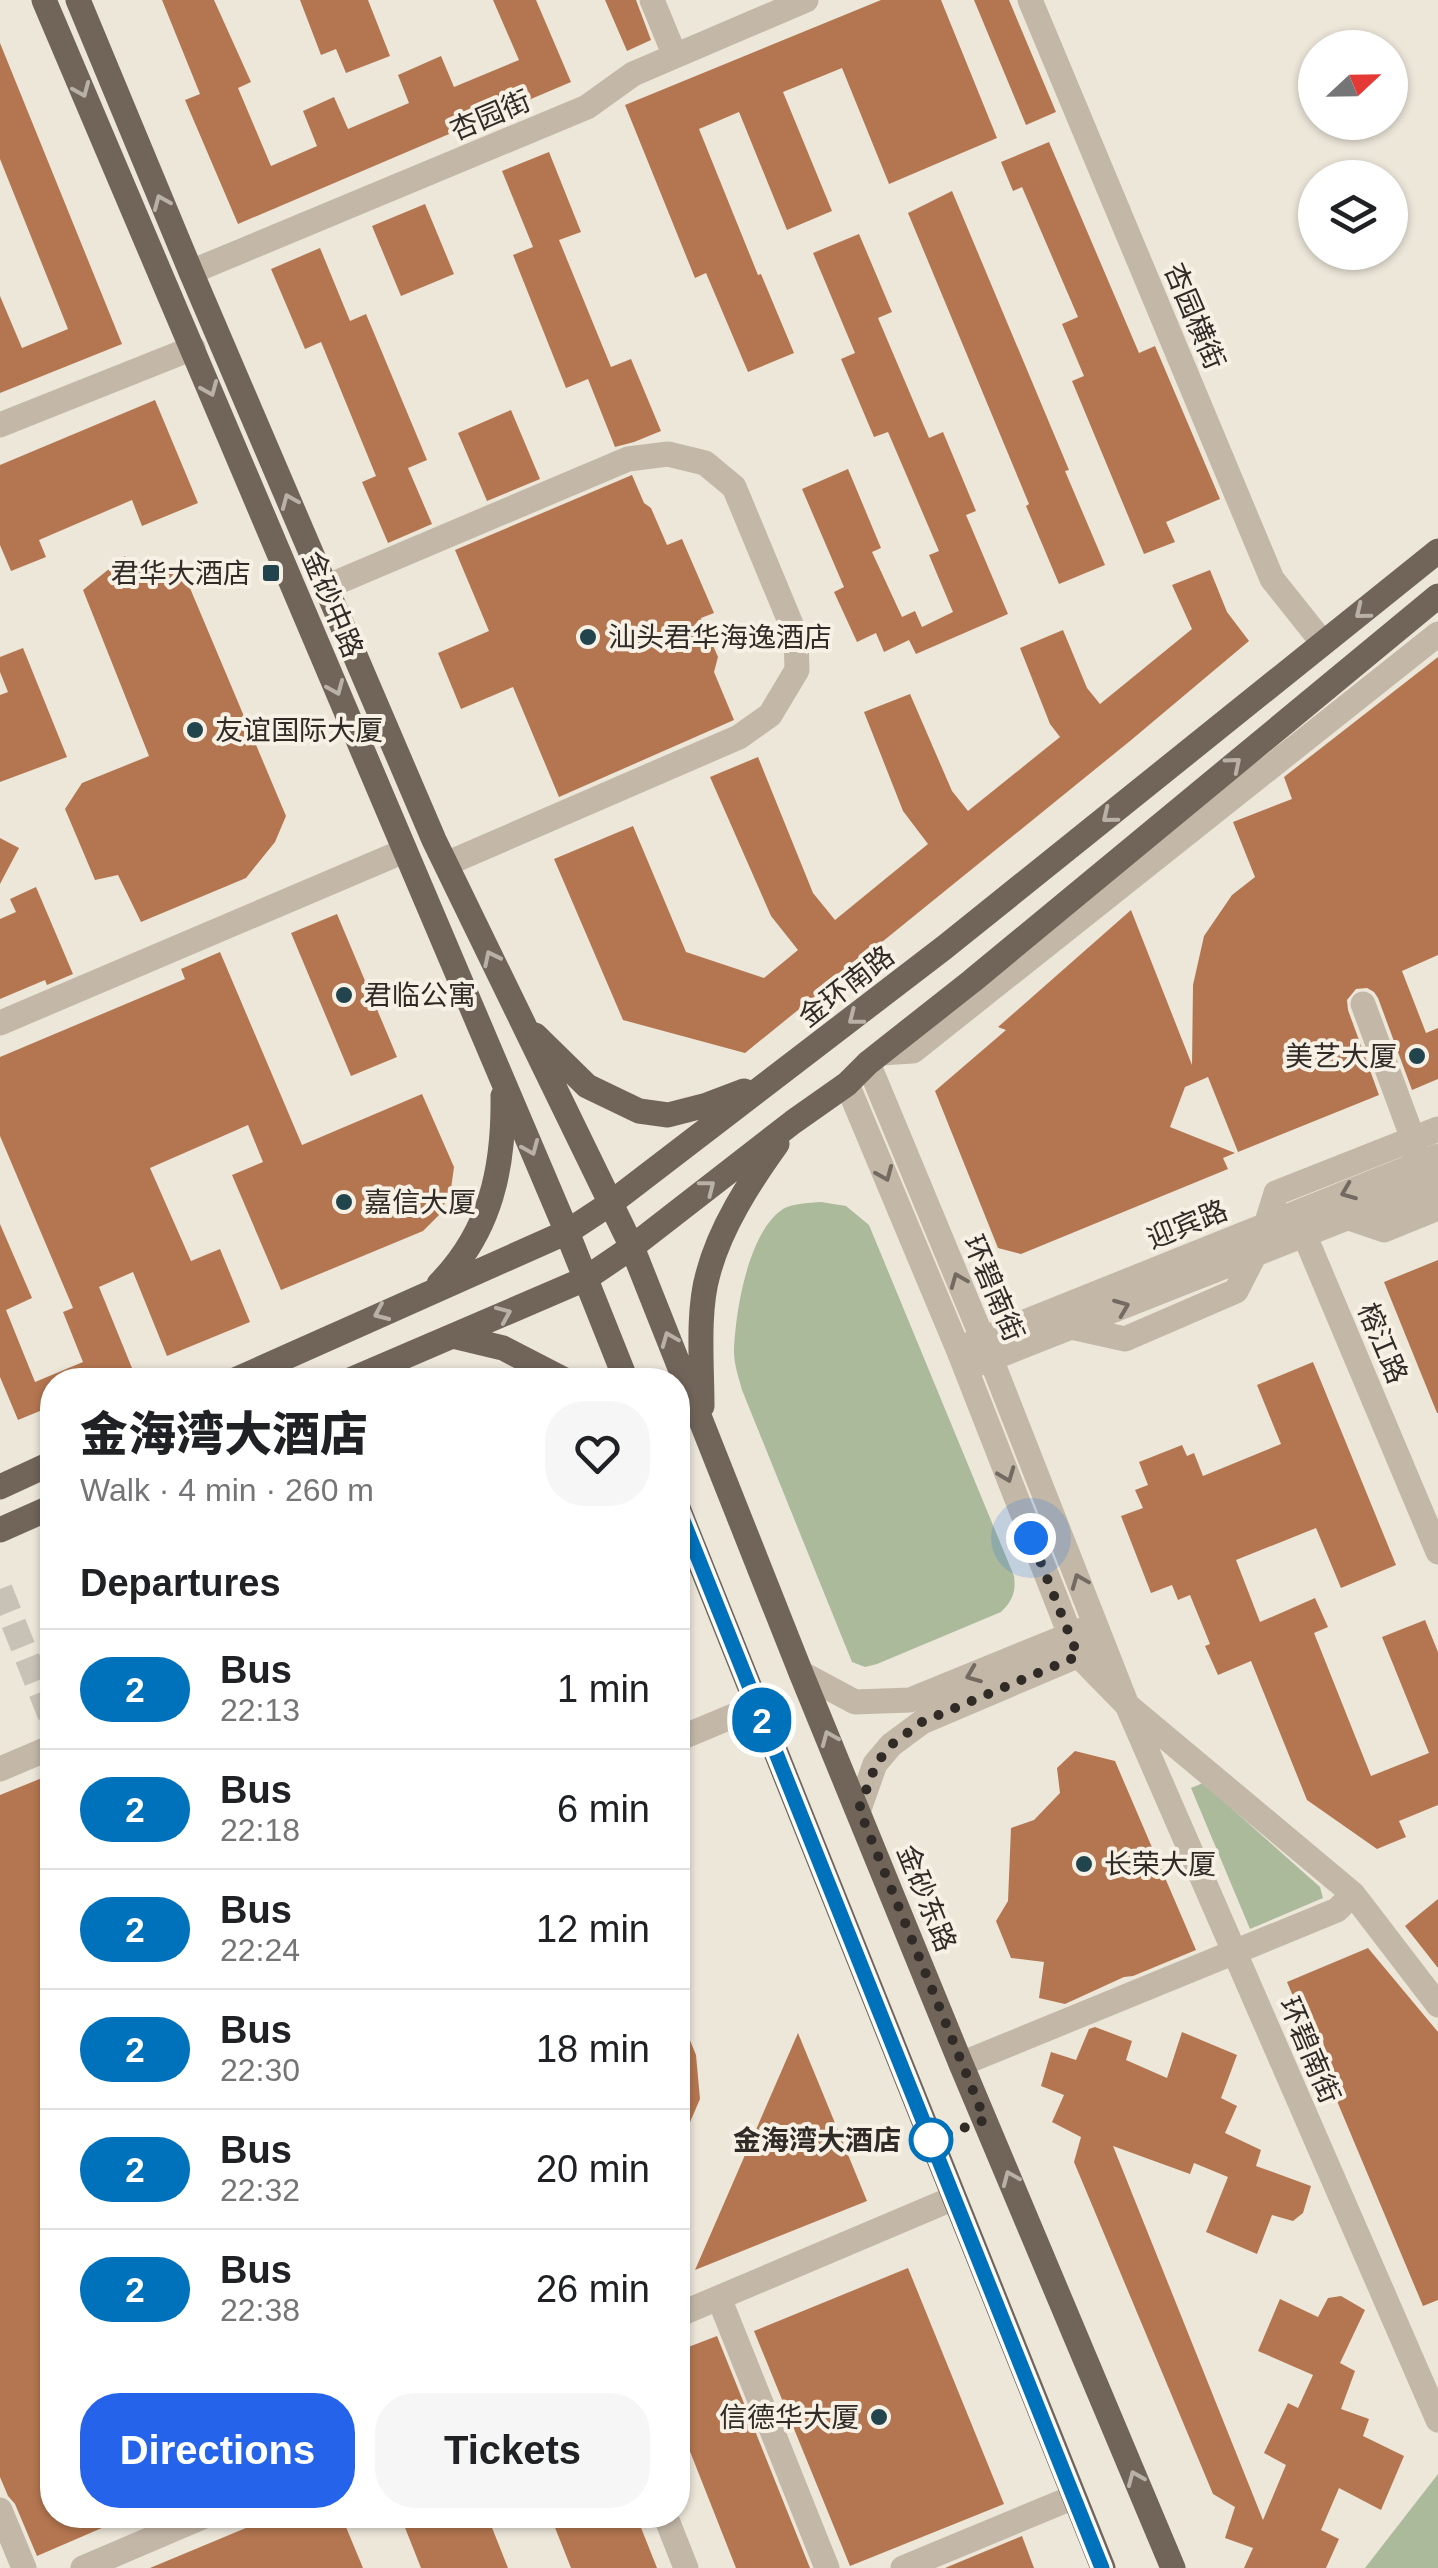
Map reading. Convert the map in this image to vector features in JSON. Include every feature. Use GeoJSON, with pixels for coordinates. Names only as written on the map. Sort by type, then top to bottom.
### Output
{"type":"FeatureCollection","features":[{"type":"Feature","properties":{"kind":"main road","name":"金砂中路"},"geometry":{"type":"LineString","coordinates":[[44,0],[567,1232]]}},
{"type":"Feature","properties":{"kind":"main road","name":"金砂中路"},"geometry":{"type":"LineString","coordinates":[[78,0],[190,272],[446,864],[632,1247]]}},
{"type":"Feature","properties":{"kind":"main road","name":"金环南路"},"geometry":{"type":"LineString","coordinates":[[261,1368],[567,1232],[611,1202],[930,959],[1438,550]]}},
{"type":"Feature","properties":{"kind":"main road"},"geometry":{"type":"LineString","coordinates":[[378,1368],[586,1279],[632,1247],[792,1122],[848,1084],[1438,596]]}},
{"type":"Feature","properties":{"kind":"main road"},"geometry":{"type":"LineString","coordinates":[[523,1023],[587,1086],[639,1111],[668,1115],[708,1106],[772,1080]]}},
{"type":"Feature","properties":{"kind":"main road"},"geometry":{"type":"LineString","coordinates":[[432,1290],[456,1266],[487,1212],[504,1137],[502,1081]]}},
{"type":"Feature","properties":{"kind":"main road"},"geometry":{"type":"LineString","coordinates":[[702,1420],[706,1277],[717,1246],[756,1172],[792,1122]]}},
{"type":"Feature","properties":{"kind":"main road"},"geometry":{"type":"LineString","coordinates":[[567,1232],[621,1368]]}},
{"type":"Feature","properties":{"kind":"main road","name":"金砂东路"},"geometry":{"type":"LineString","coordinates":[[632,1247],[681,1368]]}},
{"type":"Feature","properties":{"kind":"main road"},"geometry":{"type":"LineString","coordinates":[[453,1336],[503,1348],[542,1368]]}},
{"type":"Feature","properties":{"kind":"main road","name":"金砂东路"},"geometry":{"type":"LineString","coordinates":[[690,1390],[801,1674],[1173,2568]]}},
{"type":"Feature","properties":{"kind":"main road"},"geometry":{"type":"LineString","coordinates":[[0,1487],[40,1469]]}},
{"type":"Feature","properties":{"kind":"main road"},"geometry":{"type":"LineString","coordinates":[[0,1530],[40,1512]]}},
{"type":"Feature","properties":{"kind":"main road"},"geometry":{"type":"LineString","coordinates":[[690,1538],[1102,2568]]}},
{"type":"Feature","properties":{"kind":"street"},"geometry":{"type":"LineString","coordinates":[[652,0],[675,56]]}},
{"type":"Feature","properties":{"kind":"street","name":"杏园街"},"geometry":{"type":"LineString","coordinates":[[190,272],[587,107],[633,74],[806,0]]}},
{"type":"Feature","properties":{"kind":"street","name":"杏园横街"},"geometry":{"type":"LineString","coordinates":[[1030,0],[1272,579],[1323,643]]}},
{"type":"Feature","properties":{"kind":"street"},"geometry":{"type":"LineString","coordinates":[[0,425],[193,348]]}},
{"type":"Feature","properties":{"kind":"street"},"geometry":{"type":"LineString","coordinates":[[326,587],[628,459],[668,454],[687,458],[705,463],[734,487],[796,636],[797,670],[770,715],[739,737],[446,864]]}},
{"type":"Feature","properties":{"kind":"street"},"geometry":{"type":"LineString","coordinates":[[875,1058],[914,1050],[1438,634]]}},
{"type":"Feature","properties":{"kind":"street"},"geometry":{"type":"LineString","coordinates":[[0,1024],[404,850]]}},
{"type":"Feature","properties":{"kind":"street"},"geometry":{"type":"LineString","coordinates":[[1363,1004],[1422,1153]]}},
{"type":"Feature","properties":{"kind":"street","name":"环碧南街"},"geometry":{"type":"LineString","coordinates":[[875,1058],[1073,1646],[1127,1705]]}},
{"type":"Feature","properties":{"kind":"street","name":"环碧南街"},"geometry":{"type":"LineString","coordinates":[[848,1084],[1100,1634],[1127,1705],[1438,2420]]}},
{"type":"Feature","properties":{"kind":"street"},"geometry":{"type":"LineString","coordinates":[[1266,1225],[1276,1193],[1422,1153],[1438,1129]]}},
{"type":"Feature","properties":{"kind":"street","name":"迎宾路"},"geometry":{"type":"LineString","coordinates":[[974,1354],[1071,1327],[1255,1254],[1422,1153]]}},
{"type":"Feature","properties":{"kind":"street","name":"迎宾路"},"geometry":{"type":"LineString","coordinates":[[974,1354],[1266,1225],[1349,1218],[1438,1182]]}},
{"type":"Feature","properties":{"kind":"street"},"geometry":{"type":"LineString","coordinates":[[1349,1218],[1384,1230],[1438,1208]]}},
{"type":"Feature","properties":{"kind":"street","name":"榕江路"},"geometry":{"type":"LineString","coordinates":[[1300,1224],[1438,1552]]}},
{"type":"Feature","properties":{"kind":"street"},"geometry":{"type":"LineString","coordinates":[[859,1809],[876,1764],[891,1745],[922,1722],[1100,1634]]}},
{"type":"Feature","properties":{"kind":"street"},"geometry":{"type":"LineString","coordinates":[[801,1674],[856,1702],[910,1700],[1073,1646]]}},
{"type":"Feature","properties":{"kind":"street"},"geometry":{"type":"LineString","coordinates":[[1127,1705],[1353,1894],[1438,2005]]}},
{"type":"Feature","properties":{"kind":"street"},"geometry":{"type":"LineString","coordinates":[[690,1733],[757,1706]]}},
{"type":"Feature","properties":{"kind":"street"},"geometry":{"type":"LineString","coordinates":[[0,1770],[40,1753]]}},
{"type":"Feature","properties":{"kind":"street"},"geometry":{"type":"LineString","coordinates":[[961,2064],[1337,1910],[1353,1894]]}},
{"type":"Feature","properties":{"kind":"street"},"geometry":{"type":"LineString","coordinates":[[690,2311],[954,2198]]}},
{"type":"Feature","properties":{"kind":"street"},"geometry":{"type":"LineString","coordinates":[[720,2298],[827,2568]]}},
{"type":"Feature","properties":{"kind":"street"},"geometry":{"type":"LineString","coordinates":[[903,2568],[1074,2497]]}},
{"type":"Feature","properties":{"kind":"street"},"geometry":{"type":"LineString","coordinates":[[0,2510],[24,2568]]}},
{"type":"Feature","properties":{"kind":"street"},"geometry":{"type":"LineString","coordinates":[[83,2568],[177,2528]]}},
{"type":"Feature","properties":{"kind":"street"},"geometry":{"type":"LineString","coordinates":[[670,2528],[686,2568]]}},
{"type":"Feature","properties":{"kind":"green space"},"geometry":{"type":"Polygon","coordinates":[[[821,1202],[846,1206],[869,1225],[1014,1576],[1013,1595],[1001,1612],[865,1667],[852,1662],[742,1390],[734,1357],[741,1296],[761,1236],[783,1209],[821,1202]]]}},
{"type":"Feature","properties":{"kind":"green space"},"geometry":{"type":"Polygon","coordinates":[[[1203,1783],[1320,1887],[1323,1898],[1250,1929],[1191,1788],[1203,1783]]]}},
{"type":"Feature","properties":{"kind":"green space"},"geometry":{"type":"Polygon","coordinates":[[[1438,2474],[1438,2568],[1365,2568],[1438,2474]]]}},
{"type":"Feature","properties":{"kind":"building"},"geometry":{"type":"Polygon","coordinates":[[[162,0],[214,0],[251,82],[238,88],[271,166],[317,146],[303,111],[334,97],[348,129],[409,103],[398,75],[441,56],[454,87],[519,60],[493,0],[536,0],[571,82],[238,224],[185,100],[200,94],[162,0]]]}},
{"type":"Feature","properties":{"kind":"building"},"geometry":{"type":"Polygon","coordinates":[[[300,0],[368,0],[390,56],[346,73],[336,49],[321,55],[300,0]]]}},
{"type":"Feature","properties":{"kind":"building"},"geometry":{"type":"Polygon","coordinates":[[[605,0],[636,0],[651,40],[627,51],[605,0]]]}},
{"type":"Feature","properties":{"kind":"building"},"geometry":{"type":"Polygon","coordinates":[[[881,0],[941,0],[997,138],[889,184],[842,68],[783,92],[832,211],[787,230],[739,112],[699,129],[794,353],[748,372],[706,273],[695,278],[625,105],[881,0]]]}},
{"type":"Feature","properties":{"kind":"building"},"geometry":{"type":"Polygon","coordinates":[[[974,0],[1009,0],[1056,112],[1026,125],[974,0]]]}},
{"type":"Feature","properties":{"kind":"building"},"geometry":{"type":"Polygon","coordinates":[[[0,43],[122,344],[0,393],[0,296],[22,348],[68,329],[0,159],[0,43]]]}},
{"type":"Feature","properties":{"kind":"building"},"geometry":{"type":"Polygon","coordinates":[[[1049,142],[1139,353],[1155,346],[1220,499],[1166,522],[1175,542],[1144,554],[1072,381],[1084,376],[1062,324],[1078,317],[1022,187],[1013,191],[1001,162],[1049,142]]]}},
{"type":"Feature","properties":{"kind":"building"},"geometry":{"type":"Polygon","coordinates":[[[549,152],[581,232],[559,240],[611,367],[631,359],[661,431],[615,447],[588,379],[566,388],[513,255],[533,247],[502,171],[549,152]]]}},
{"type":"Feature","properties":{"kind":"building"},"geometry":{"type":"Polygon","coordinates":[[[952,191],[1105,565],[1059,584],[908,213],[952,191]]]}},
{"type":"Feature","properties":{"kind":"building"},"geometry":{"type":"Polygon","coordinates":[[[425,204],[454,274],[401,296],[372,226],[425,204]]]}},
{"type":"Feature","properties":{"kind":"building"},"geometry":{"type":"Polygon","coordinates":[[[859,234],[892,312],[878,318],[929,438],[943,432],[976,511],[966,515],[1008,614],[916,654],[909,640],[884,652],[876,633],[857,642],[834,592],[844,587],[802,489],[848,469],[881,548],[872,552],[902,617],[915,611],[922,627],[953,612],[929,555],[939,551],[888,432],[874,437],[841,359],[855,353],[813,253],[859,234]]]}},
{"type":"Feature","properties":{"kind":"building"},"geometry":{"type":"Polygon","coordinates":[[[320,248],[350,321],[366,314],[427,460],[408,468],[432,524],[388,543],[362,482],[376,476],[321,342],[305,349],[271,269],[320,248]]]}},
{"type":"Feature","properties":{"kind":"building"},"geometry":{"type":"Polygon","coordinates":[[[155,400],[198,503],[142,526],[132,500],[39,540],[46,557],[11,571],[0,545],[0,465],[155,400]]]}},
{"type":"Feature","properties":{"kind":"building"},"geometry":{"type":"Polygon","coordinates":[[[511,410],[540,479],[487,501],[458,433],[511,410]]]}},
{"type":"Feature","properties":{"kind":"building","name":"汕头君华海逸酒店"},"geometry":{"type":"Polygon","coordinates":[[[632,475],[667,545],[682,539],[714,613],[701,618],[718,657],[714,672],[734,720],[559,797],[513,687],[461,709],[438,653],[489,631],[455,550],[632,475]]]}},
{"type":"Feature","properties":{"kind":"building","name":"友谊国际大厦"},"geometry":{"type":"Polygon","coordinates":[[[125,556],[133,575],[151,567],[170,569],[187,581],[286,816],[275,842],[246,878],[141,922],[118,875],[95,880],[65,809],[82,783],[149,756],[83,590],[125,556]]]}},
{"type":"Feature","properties":{"kind":"building"},"geometry":{"type":"Polygon","coordinates":[[[1210,570],[1227,612],[1249,641],[745,1053],[623,1020],[554,859],[633,826],[686,952],[764,978],[798,950],[771,916],[710,777],[758,757],[813,893],[835,920],[928,844],[903,811],[864,712],[910,694],[952,791],[968,811],[1060,737],[1050,724],[1020,648],[1063,630],[1087,688],[1100,704],[1192,629],[1172,585],[1210,570]]]}},
{"type":"Feature","properties":{"kind":"building"},"geometry":{"type":"Polygon","coordinates":[[[23,648],[67,757],[0,782],[0,695],[8,692],[0,672],[0,657],[23,648]]]}},
{"type":"Feature","properties":{"kind":"building"},"geometry":{"type":"Polygon","coordinates":[[[1438,657],[1438,955],[1402,971],[1426,1033],[1438,1028],[1438,1079],[1412,1090],[1378,998],[1367,988],[1356,989],[1347,1000],[1348,1010],[1379,1095],[1238,1152],[1208,1077],[1185,1087],[1170,1127],[1235,1153],[1223,1158],[1228,1169],[1021,1254],[998,1248],[935,1091],[1006,1030],[998,1027],[1131,910],[1192,1065],[1193,985],[1204,936],[1232,895],[1255,877],[1233,822],[1292,799],[1284,777],[1438,657]]]}},
{"type":"Feature","properties":{"kind":"building"},"geometry":{"type":"Polygon","coordinates":[[[0,838],[19,848],[0,884],[0,838]]]}},
{"type":"Feature","properties":{"kind":"building"},"geometry":{"type":"Polygon","coordinates":[[[36,887],[73,974],[47,985],[45,980],[0,999],[0,919],[16,912],[10,899],[36,887]]]}},
{"type":"Feature","properties":{"kind":"building","name":"君临公寓"},"geometry":{"type":"Polygon","coordinates":[[[337,914],[397,1057],[351,1076],[291,933],[337,914]]]}},
{"type":"Feature","properties":{"kind":"building"},"geometry":{"type":"Polygon","coordinates":[[[220,952],[302,1145],[422,1094],[454,1167],[451,1189],[440,1214],[423,1231],[281,1290],[232,1175],[263,1162],[248,1125],[150,1168],[191,1261],[220,1249],[250,1322],[167,1356],[133,1272],[99,1287],[132,1368],[69,1368],[83,1362],[63,1312],[73,1308],[0,1136],[0,1057],[185,979],[181,969],[220,952]]]}},
{"type":"Feature","properties":{"kind":"building"},"geometry":{"type":"Polygon","coordinates":[[[0,1224],[32,1298],[6,1310],[35,1382],[40,1380],[40,1411],[18,1420],[0,1377],[0,1224]]]}},
{"type":"Feature","properties":{"kind":"building"},"geometry":{"type":"Polygon","coordinates":[[[1438,1260],[1438,1413],[1437,1413],[1384,1282],[1438,1260]]]}},
{"type":"Feature","properties":{"kind":"building"},"geometry":{"type":"Polygon","coordinates":[[[1313,1362],[1396,1565],[1341,1588],[1316,1528],[1236,1560],[1260,1622],[1315,1598],[1328,1627],[1314,1633],[1371,1776],[1429,1753],[1382,1637],[1425,1620],[1438,1652],[1438,1805],[1399,1821],[1406,1837],[1377,1849],[1307,1800],[1251,1661],[1218,1675],[1190,1595],[1178,1600],[1172,1585],[1151,1593],[1121,1516],[1143,1508],[1135,1490],[1148,1485],[1139,1462],[1182,1445],[1187,1456],[1194,1453],[1203,1476],[1281,1444],[1257,1385],[1313,1362]]]}},
{"type":"Feature","properties":{"kind":"building","name":"长荣大厦"},"geometry":{"type":"Polygon","coordinates":[[[1075,1751],[1115,1761],[1196,1950],[1065,2004],[1039,1998],[1044,1962],[1011,1958],[996,1921],[1008,1901],[1011,1828],[1034,1820],[1060,1793],[1057,1768],[1075,1751]]]}},
{"type":"Feature","properties":{"kind":"building"},"geometry":{"type":"Polygon","coordinates":[[[40,1779],[40,2528],[102,2528],[37,2556],[0,2477],[0,1795],[40,1779]]]}},
{"type":"Feature","properties":{"kind":"building"},"geometry":{"type":"Polygon","coordinates":[[[1438,1899],[1438,1968],[1405,1926],[1438,1899]]]}},
{"type":"Feature","properties":{"kind":"building"},"geometry":{"type":"Polygon","coordinates":[[[1368,1948],[1438,2032],[1438,2300],[1423,2306],[1287,1982],[1368,1948]]]}},
{"type":"Feature","properties":{"kind":"building"},"geometry":{"type":"Polygon","coordinates":[[[1095,2027],[1132,2041],[1126,2060],[1167,2078],[1182,2032],[1237,2055],[1221,2098],[1237,2106],[1225,2133],[1261,2150],[1256,2166],[1311,2186],[1303,2213],[1293,2221],[1272,2215],[1257,2254],[1206,2232],[1228,2177],[1194,2163],[1190,2174],[1113,2146],[1263,2520],[1286,2465],[1264,2453],[1288,2403],[1298,2408],[1313,2375],[1258,2351],[1280,2299],[1318,2317],[1328,2298],[1341,2296],[1365,2310],[1340,2363],[1355,2371],[1341,2409],[1369,2419],[1363,2436],[1404,2456],[1381,2510],[1339,2488],[1321,2530],[1339,2539],[1326,2568],[1244,2568],[1253,2548],[1225,2538],[1235,2507],[1213,2494],[1074,2162],[1081,2137],[1052,2122],[1064,2095],[1041,2086],[1051,2052],[1076,2060],[1089,2029],[1095,2027]]]}},
{"type":"Feature","properties":{"kind":"building"},"geometry":{"type":"Polygon","coordinates":[[[798,2033],[867,2201],[695,2270],[798,2033]]]}},
{"type":"Feature","properties":{"kind":"building"},"geometry":{"type":"Polygon","coordinates":[[[690,2040],[696,2055],[700,2099],[690,2122],[690,2040]]]}},
{"type":"Feature","properties":{"kind":"building","name":"信德华大厦"},"geometry":{"type":"Polygon","coordinates":[[[908,2268],[1004,2504],[850,2566],[754,2331],[908,2268]]]}},
{"type":"Feature","properties":{"kind":"building"},"geometry":{"type":"Polygon","coordinates":[[[717,2336],[810,2568],[736,2568],[690,2451],[690,2346],[717,2336]]]}},
{"type":"Feature","properties":{"kind":"building"},"geometry":{"type":"Polygon","coordinates":[[[246,2528],[346,2528],[363,2568],[150,2568],[246,2528]]]}},
{"type":"Feature","properties":{"kind":"building"},"geometry":{"type":"Polygon","coordinates":[[[405,2528],[492,2528],[508,2568],[421,2568],[405,2528]]]}},
{"type":"Feature","properties":{"kind":"building"},"geometry":{"type":"Polygon","coordinates":[[[555,2528],[641,2528],[657,2568],[571,2568],[555,2528]]]}},
{"type":"Feature","properties":{"kind":"building"},"geometry":{"type":"Polygon","coordinates":[[[1022,2536],[1034,2568],[945,2568],[1022,2536]]]}},
{"type":"Feature","properties":{"kind":"tunnel"},"geometry":{"type":"LineString","coordinates":[[0,1589],[40,1690]]}},
{"type":"Feature","properties":{"kind":"bus line","name":"2"},"geometry":{"type":"LineString","coordinates":[[690,1538],[1102,2568]]}},
{"type":"Feature","properties":{"kind":"place","name":"君华大酒店"},"geometry":{"type":"Point","coordinates":[271,573]}},
{"type":"Feature","properties":{"kind":"place","name":"汕头君华海逸酒店"},"geometry":{"type":"Point","coordinates":[588,637]}},
{"type":"Feature","properties":{"kind":"place","name":"友谊国际大厦"},"geometry":{"type":"Point","coordinates":[195,730]}},
{"type":"Feature","properties":{"kind":"place","name":"君临公寓"},"geometry":{"type":"Point","coordinates":[344,995]}},
{"type":"Feature","properties":{"kind":"place","name":"美艺大厦"},"geometry":{"type":"Point","coordinates":[1417,1056]}},
{"type":"Feature","properties":{"kind":"place","name":"嘉信大厦"},"geometry":{"type":"Point","coordinates":[344,1202]}},
{"type":"Feature","properties":{"kind":"place","name":"长荣大厦"},"geometry":{"type":"Point","coordinates":[1084,1864]}},
{"type":"Feature","properties":{"kind":"place","name":"金海湾大酒店"},"geometry":{"type":"Point","coordinates":[931,2140]}},
{"type":"Feature","properties":{"kind":"place","name":"信德华大厦"},"geometry":{"type":"Point","coordinates":[879,2417]}},
{"type":"Feature","properties":{"kind":"route"},"geometry":{"type":"LineString","coordinates":[[931,2140],[985,2120],[859,1809],[876,1764],[891,1745],[922,1722],[1078,1656],[1031,1538]]}}]}
